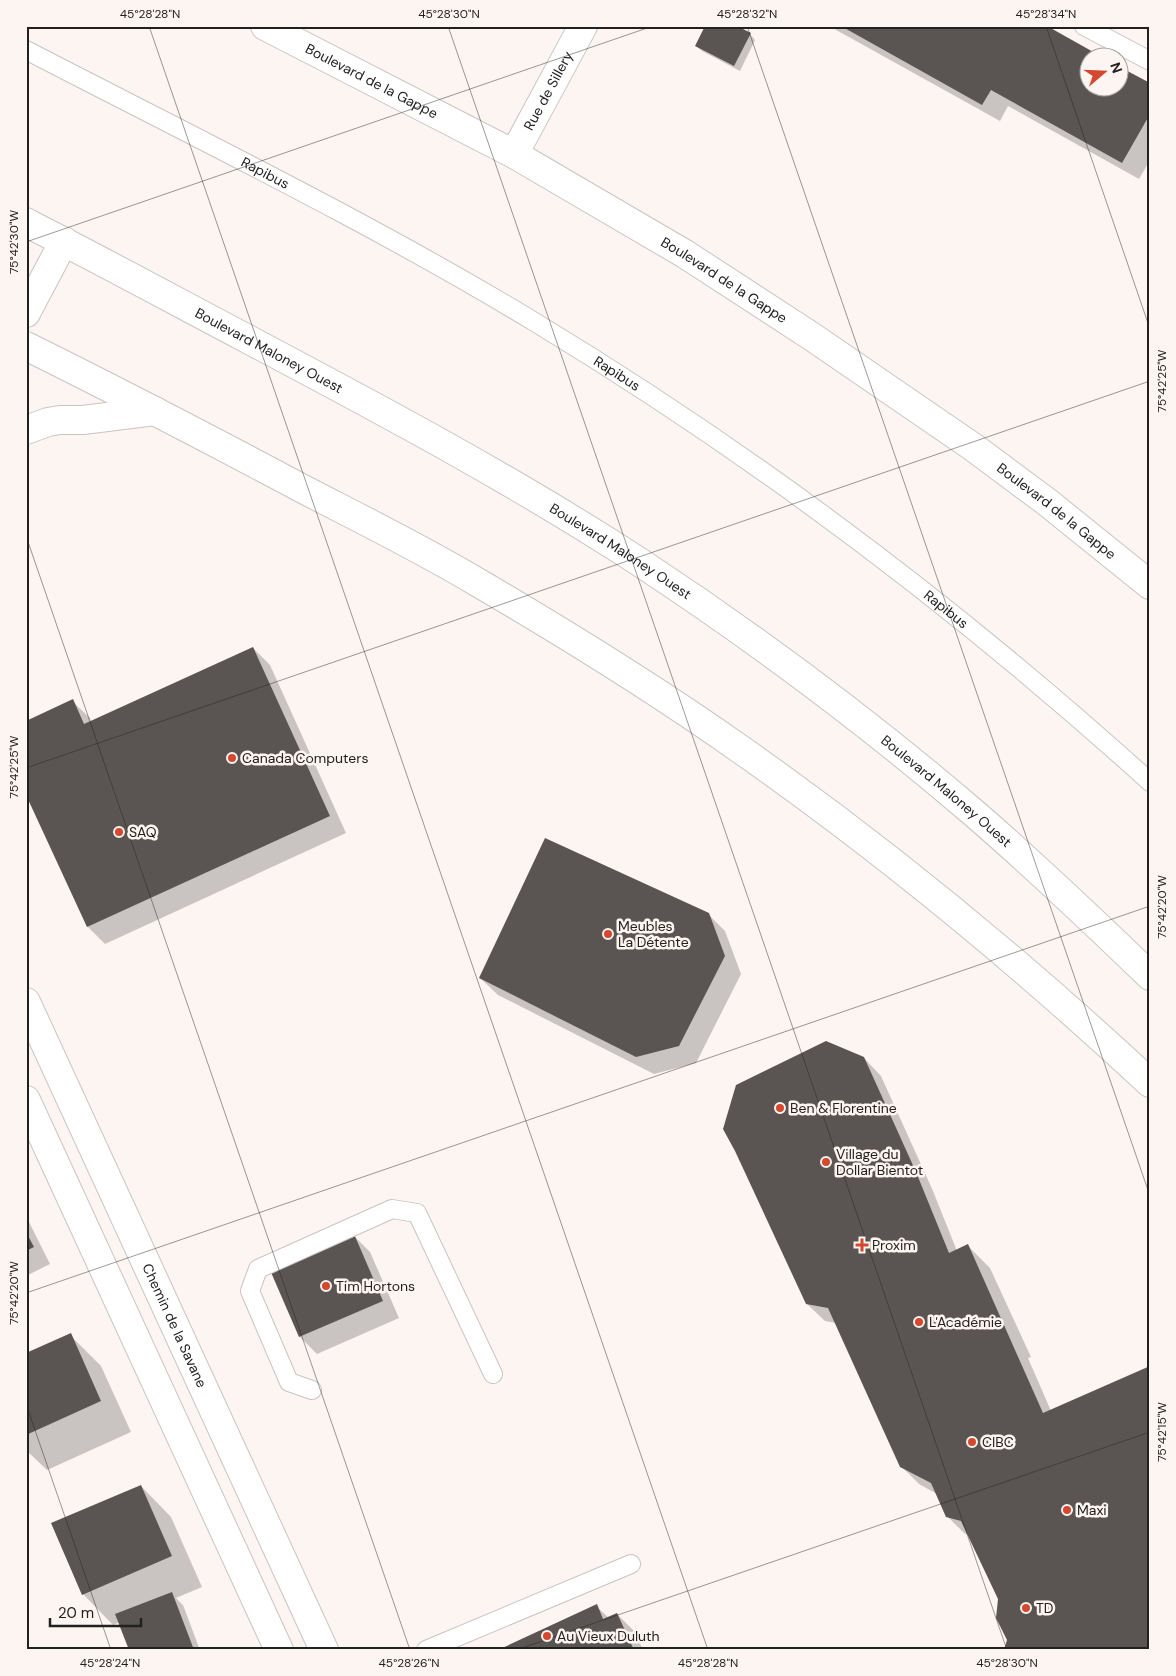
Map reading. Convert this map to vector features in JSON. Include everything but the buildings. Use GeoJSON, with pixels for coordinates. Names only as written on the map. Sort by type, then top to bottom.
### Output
{"type":"FeatureCollection","features":[{"type":"Feature","properties":{"kind":"main road","name":"Boulevard de la Gappe"},"geometry":{"type":"LineString","coordinates":[[265,26],[514,154],[685,254],[934,419],[1047,502],[1150,585]]}},
{"type":"Feature","properties":{"kind":"main road","name":"Rue de Sillery"},"geometry":{"type":"LineString","coordinates":[[514,154],[583,26]]}},
{"type":"Feature","properties":{"kind":"main road","name":"Boulevard Maloney Ouest"},"geometry":{"type":"LineString","coordinates":[[28,227],[64,241],[461,454],[574,520],[686,594],[840,705],[932,778],[1019,852],[1150,976]]}},
{"type":"Feature","properties":{"kind":"main road"},"geometry":{"type":"LineString","coordinates":[[26,313],[64,241]]}},
{"type":"Feature","properties":{"kind":"main road"},"geometry":{"type":"LineString","coordinates":[[26,346],[155,411],[474,580],[706,725],[851,831],[1001,950],[1150,1083]]}},
{"type":"Feature","properties":{"kind":"main road"},"geometry":{"type":"LineString","coordinates":[[26,430],[60,420],[83,420],[155,411]]}},
{"type":"Feature","properties":{"kind":"main road","name":"Chemin de la Savane"},"geometry":{"type":"LineString","coordinates":[[26,1002],[324,1650]]}},
{"type":"Feature","properties":{"kind":"main road"},"geometry":{"type":"LineString","coordinates":[[26,1100],[279,1650]]}},
{"type":"Feature","properties":{"kind":"lane"},"geometry":{"type":"LineString","coordinates":[[1084,26],[1150,61]]}},
{"type":"Feature","properties":{"kind":"lane","name":"Rapibus"},"geometry":{"type":"LineString","coordinates":[[26,50],[338,211],[411,251],[533,322],[678,414],[775,481],[871,551],[947,610],[1039,685],[1150,782]]}},
{"type":"Feature","properties":{"kind":"lane"},"geometry":{"type":"LineString","coordinates":[[312,1390],[289,1382],[250,1291],[258,1269],[392,1209],[417,1213],[493,1374]]}},
{"type":"Feature","properties":{"kind":"lane"},"geometry":{"type":"LineString","coordinates":[[426,1650],[631,1564]]}},
{"type":"Feature","properties":{"kind":"place","name":"Canada Computers"},"geometry":{"type":"Point","coordinates":[232,758]}},
{"type":"Feature","properties":{"kind":"place","name":"SAQ"},"geometry":{"type":"Point","coordinates":[119,832]}},
{"type":"Feature","properties":{"kind":"place","name":"Meubles La Détente"},"geometry":{"type":"Point","coordinates":[608,934]}},
{"type":"Feature","properties":{"kind":"place","name":"Ben & Florentine"},"geometry":{"type":"Point","coordinates":[780,1108]}},
{"type":"Feature","properties":{"kind":"place","name":"Village du Dollar Bientot"},"geometry":{"type":"Point","coordinates":[826,1162]}},
{"type":"Feature","properties":{"kind":"place","name":"Proxim"},"geometry":{"type":"Point","coordinates":[862,1245]}},
{"type":"Feature","properties":{"kind":"place","name":"Tim Hortons"},"geometry":{"type":"Point","coordinates":[326,1286]}},
{"type":"Feature","properties":{"kind":"place","name":"L'Académie"},"geometry":{"type":"Point","coordinates":[919,1322]}},
{"type":"Feature","properties":{"kind":"place","name":"CIBC"},"geometry":{"type":"Point","coordinates":[972,1442]}},
{"type":"Feature","properties":{"kind":"place","name":"Maxi"},"geometry":{"type":"Point","coordinates":[1067,1510]}},
{"type":"Feature","properties":{"kind":"place","name":"TD"},"geometry":{"type":"Point","coordinates":[1026,1608]}},
{"type":"Feature","properties":{"kind":"place","name":"Au Vieux Duluth"},"geometry":{"type":"Point","coordinates":[547,1636]}}]}
